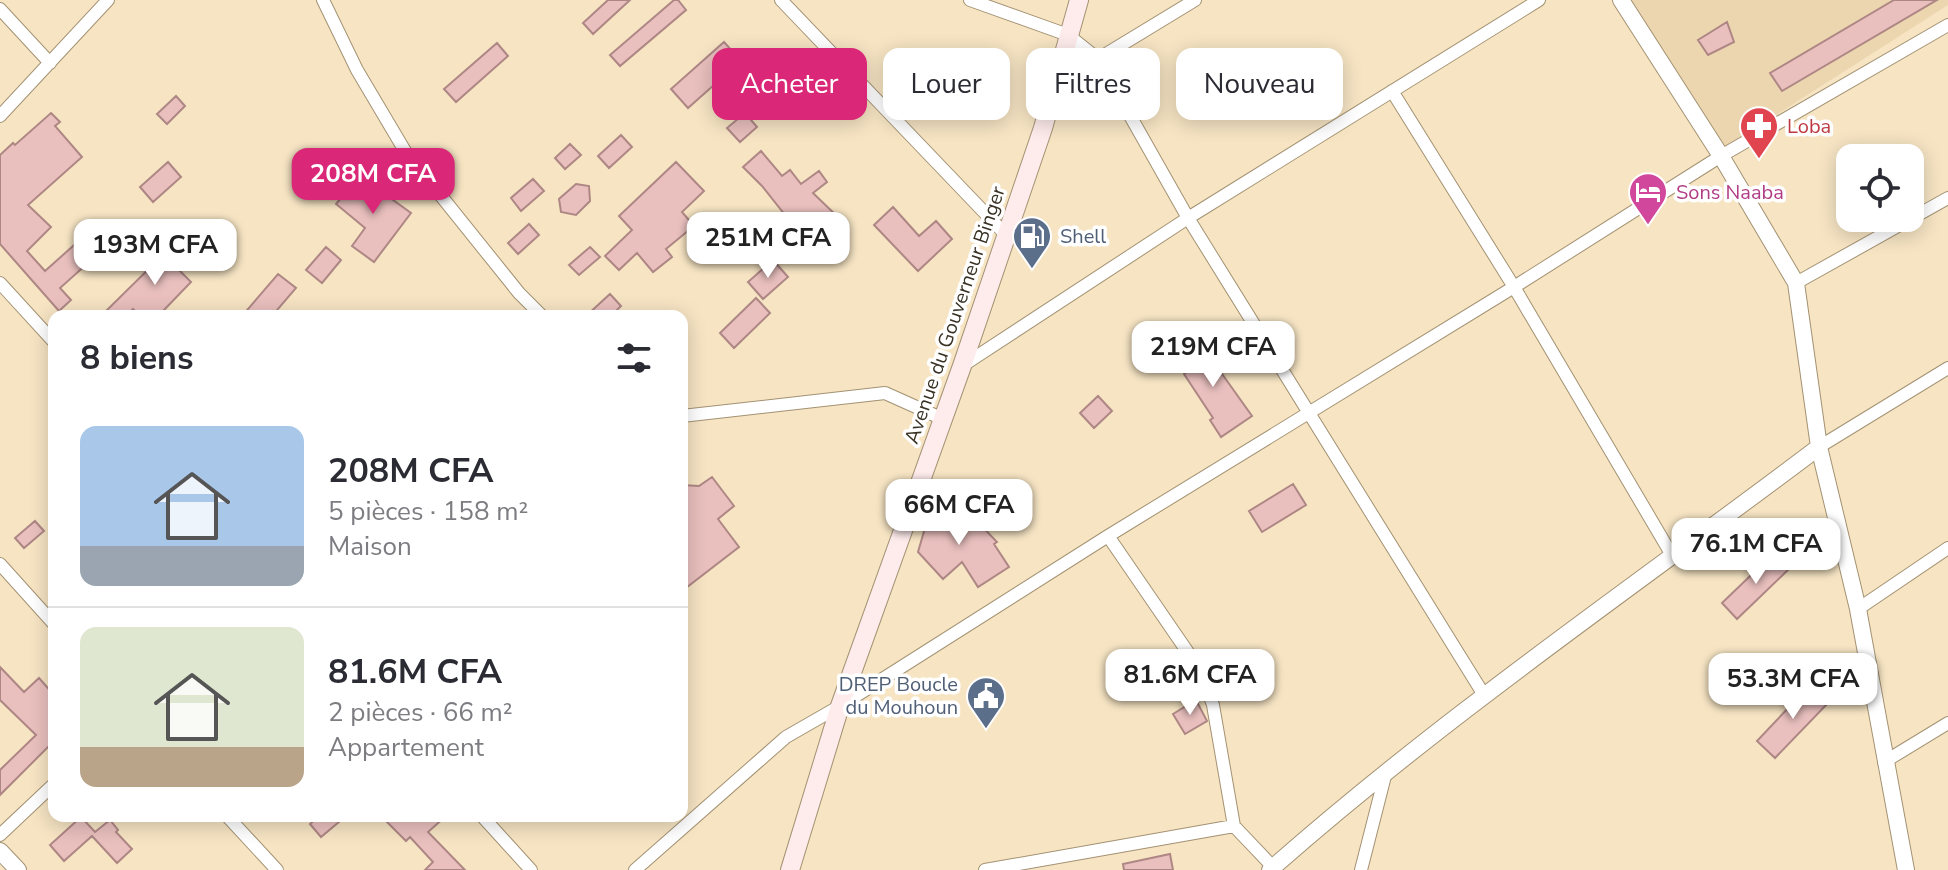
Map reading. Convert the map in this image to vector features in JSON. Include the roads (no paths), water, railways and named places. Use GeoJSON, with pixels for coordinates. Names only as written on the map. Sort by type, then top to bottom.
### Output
{"type":"FeatureCollection","features":[{"type":"Feature","properties":{"kind":"main road","name":"Avenue du Gouverneur Binger"},"geometry":{"type":"LineString","coordinates":[[790,870],[840,706],[962,366],[1043,128],[1079,0]]}},
{"type":"Feature","properties":{"kind":"street"},"geometry":{"type":"LineString","coordinates":[[0,116],[108,0]]}},
{"type":"Feature","properties":{"kind":"street"},"geometry":{"type":"LineString","coordinates":[[323,0],[357,70],[405,151],[536,310]]}},
{"type":"Feature","properties":{"kind":"street"},"geometry":{"type":"LineString","coordinates":[[781,0],[1007,236]]}},
{"type":"Feature","properties":{"kind":"street"},"geometry":{"type":"LineString","coordinates":[[970,0],[1068,35],[1084,48]]}},
{"type":"Feature","properties":{"kind":"street"},"geometry":{"type":"LineString","coordinates":[[1116,48],[1195,0]]}},
{"type":"Feature","properties":{"kind":"street"},"geometry":{"type":"LineString","coordinates":[[962,366],[1188,218],[1539,0]]}},
{"type":"Feature","properties":{"kind":"street"},"geometry":{"type":"LineString","coordinates":[[1621,0],[1721,156],[1796,283],[1819,447],[1858,609],[1906,870]]}},
{"type":"Feature","properties":{"kind":"street"},"geometry":{"type":"LineString","coordinates":[[0,9],[50,63]]}},
{"type":"Feature","properties":{"kind":"street"},"geometry":{"type":"LineString","coordinates":[[635,870],[786,737],[1721,156],[1948,25]]}},
{"type":"Feature","properties":{"kind":"street"},"geometry":{"type":"LineString","coordinates":[[1392,91],[1514,287],[1673,557]]}},
{"type":"Feature","properties":{"kind":"street"},"geometry":{"type":"LineString","coordinates":[[1133,120],[1188,218],[1484,695]]}},
{"type":"Feature","properties":{"kind":"street"},"geometry":{"type":"LineString","coordinates":[[1796,283],[1948,198]]}},
{"type":"Feature","properties":{"kind":"street"},"geometry":{"type":"LineString","coordinates":[[0,283],[48,335]]}},
{"type":"Feature","properties":{"kind":"street"},"geometry":{"type":"LineString","coordinates":[[1108,536],[1200,670],[1213,705],[1234,826],[1271,868],[1484,695],[1819,447],[1948,368]]}},
{"type":"Feature","properties":{"kind":"street"},"geometry":{"type":"LineString","coordinates":[[688,415],[885,393],[943,419]]}},
{"type":"Feature","properties":{"kind":"street"},"geometry":{"type":"LineString","coordinates":[[1858,609],[1948,548]]}},
{"type":"Feature","properties":{"kind":"street"},"geometry":{"type":"LineString","coordinates":[[0,564],[48,617]]}},
{"type":"Feature","properties":{"kind":"street"},"geometry":{"type":"LineString","coordinates":[[1884,762],[1948,723]]}},
{"type":"Feature","properties":{"kind":"street"},"geometry":{"type":"LineString","coordinates":[[1361,870],[1387,771]]}},
{"type":"Feature","properties":{"kind":"street"},"geometry":{"type":"LineString","coordinates":[[0,835],[48,790]]}},
{"type":"Feature","properties":{"kind":"street"},"geometry":{"type":"LineString","coordinates":[[233,822],[277,870]]}},
{"type":"Feature","properties":{"kind":"street"},"geometry":{"type":"LineString","coordinates":[[487,822],[531,870]]}},
{"type":"Feature","properties":{"kind":"street"},"geometry":{"type":"LineString","coordinates":[[985,870],[1234,826]]}},
{"type":"Feature","properties":{"kind":"street"},"geometry":{"type":"LineString","coordinates":[[0,851],[18,870]]}},
{"type":"Feature","properties":{"kind":"place","name":"Loba"},"geometry":{"type":"Point","coordinates":[1759,160]}},
{"type":"Feature","properties":{"kind":"place","name":"Sons Naaba"},"geometry":{"type":"Point","coordinates":[1648,226]}},
{"type":"Feature","properties":{"kind":"place","name":"Shell"},"geometry":{"type":"Point","coordinates":[1032,270]}},
{"type":"Feature","properties":{"kind":"place","name":"DREP Boucle du Mouhoun"},"geometry":{"type":"Point","coordinates":[986,730]}}]}
